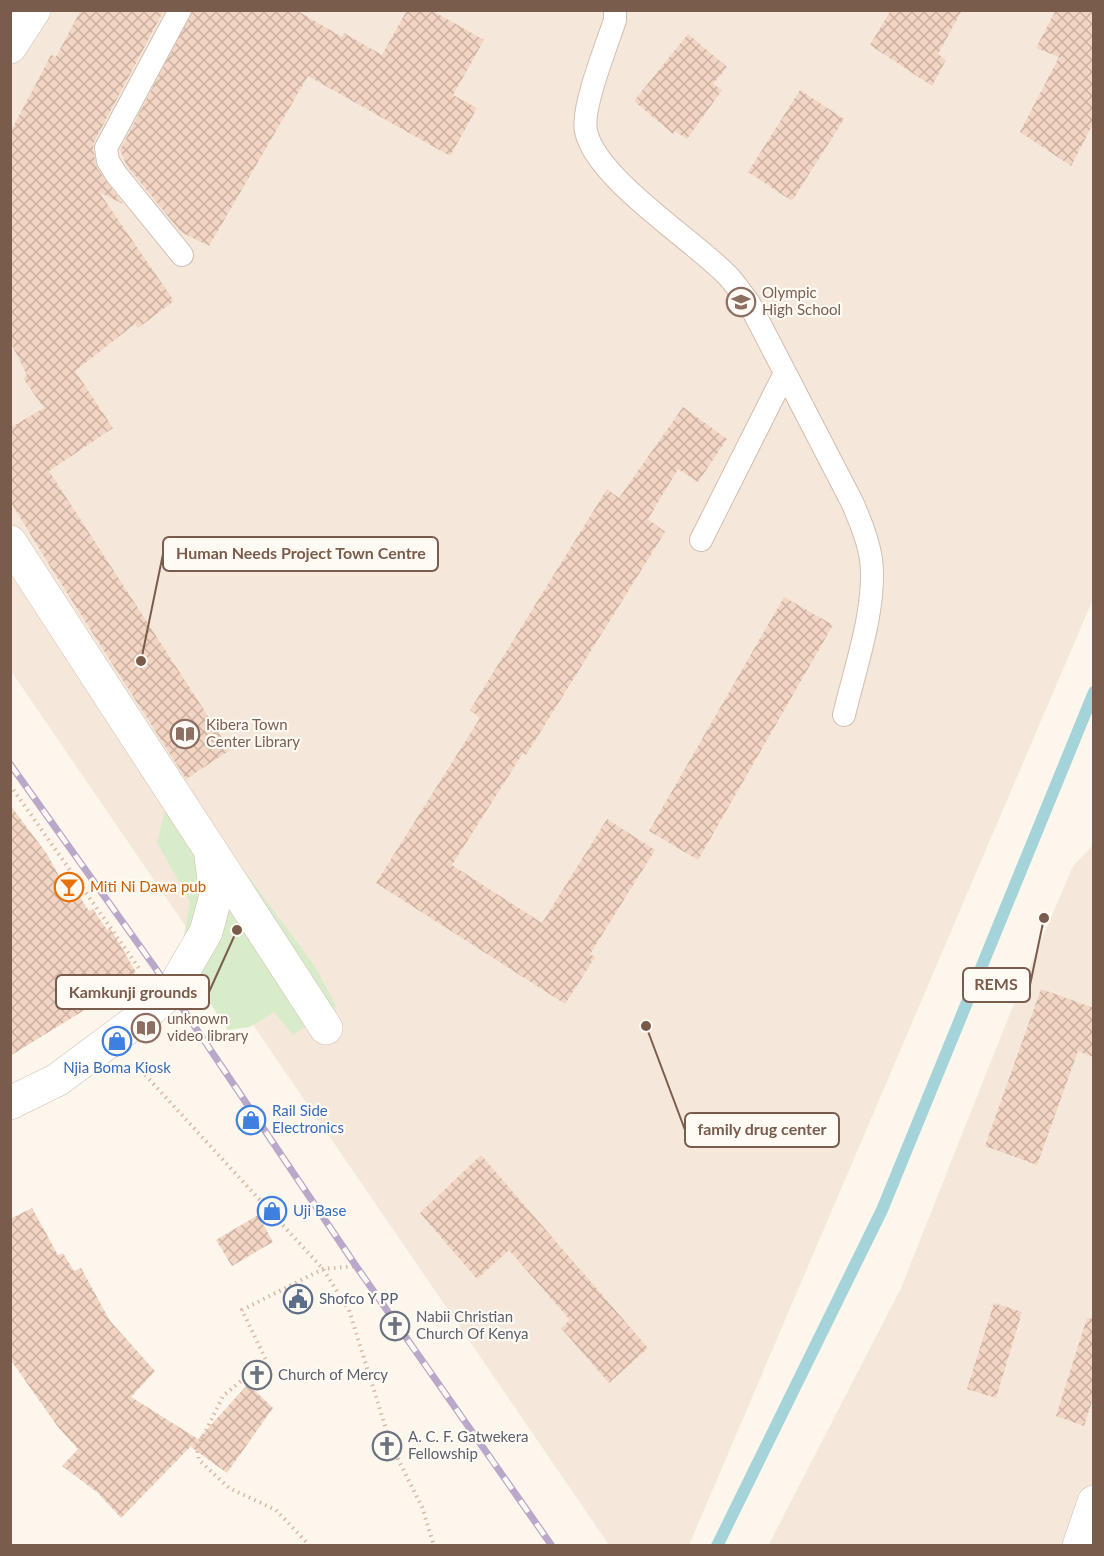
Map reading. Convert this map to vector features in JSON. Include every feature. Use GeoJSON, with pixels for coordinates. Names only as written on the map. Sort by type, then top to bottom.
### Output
{"type":"FeatureCollection","features":[{"type":"Feature","properties":{"kind":"street"},"geometry":{"type":"LineString","coordinates":[[10,47],[34,10]]}},
{"type":"Feature","properties":{"kind":"street"},"geometry":{"type":"LineString","coordinates":[[10,542],[326,1028]]}},
{"type":"Feature","properties":{"kind":"street"},"geometry":{"type":"LineString","coordinates":[[10,1103],[57,1080],[139,1019],[171,992],[206,932],[216,896],[211,851]]}},
{"type":"Feature","properties":{"kind":"street"},"geometry":{"type":"LineString","coordinates":[[1079,1545],[1094,1502]]}},
{"type":"Feature","properties":{"kind":"lane"},"geometry":{"type":"LineString","coordinates":[[180,10],[106,148],[108,161],[116,174],[182,255]]}},
{"type":"Feature","properties":{"kind":"lane"},"geometry":{"type":"LineString","coordinates":[[615,10],[615,20],[588,105],[586,131],[596,152],[612,175],[729,277],[748,303],[852,502],[865,533],[871,560],[872,593],[844,715]]}},
{"type":"Feature","properties":{"kind":"lane"},"geometry":{"type":"LineString","coordinates":[[701,540],[784,373]]}},
{"type":"Feature","properties":{"kind":"path"},"geometry":{"type":"LineString","coordinates":[[10,785],[145,977]]}},
{"type":"Feature","properties":{"kind":"path"},"geometry":{"type":"LineString","coordinates":[[134,1063],[323,1269],[349,1311],[391,1445],[422,1507],[434,1545]]}},
{"type":"Feature","properties":{"kind":"path"},"geometry":{"type":"LineString","coordinates":[[310,1545],[276,1510],[229,1488],[199,1460],[197,1449],[223,1396],[266,1360],[242,1310],[323,1269],[356,1266]]}},
{"type":"Feature","properties":{"kind":"shaded area"},"geometry":{"type":"Polygon","coordinates":[[[10,11],[1093,11],[1093,599],[689,1545],[609,1545],[11,671],[10,11]]]}},
{"type":"Feature","properties":{"kind":"shaded area"},"geometry":{"type":"Polygon","coordinates":[[[1093,845],[1093,1545],[768,1546],[901,1288],[1011,1011],[1073,866],[1093,845]]]}},
{"type":"Feature","properties":{"kind":"green space"},"geometry":{"type":"Polygon","coordinates":[[[174,775],[316,968],[336,1006],[293,1035],[274,1012],[250,1027],[228,1030],[180,958],[190,902],[157,842],[174,775]]]}},
{"type":"Feature","properties":{"kind":"building"},"geometry":{"type":"Polygon","coordinates":[[[81,10],[164,10],[94,142],[93,150],[97,168],[123,204],[99,192],[174,301],[138,328],[135,324],[75,371],[113,428],[49,471],[230,750],[186,779],[10,501],[10,428],[44,408],[23,378],[27,375],[10,341],[10,133],[51,55],[56,57],[81,10]]]}},
{"type":"Feature","properties":{"kind":"building"},"geometry":{"type":"Polygon","coordinates":[[[193,10],[296,10],[342,37],[344,33],[382,55],[407,10],[431,10],[484,40],[453,95],[477,108],[450,156],[308,76],[209,246],[181,232],[127,166],[120,150],[193,10]]]}},
{"type":"Feature","properties":{"kind":"building"},"geometry":{"type":"Polygon","coordinates":[[[891,10],[962,10],[938,54],[946,60],[932,86],[870,45],[891,10]]]}},
{"type":"Feature","properties":{"kind":"building"},"geometry":{"type":"Polygon","coordinates":[[[1056,10],[1094,10],[1094,122],[1071,166],[1020,132],[1059,57],[1036,48],[1056,10]]]}},
{"type":"Feature","properties":{"kind":"building"},"geometry":{"type":"Polygon","coordinates":[[[688,34],[727,67],[713,84],[722,90],[687,139],[675,131],[673,134],[634,101],[688,34]]]}},
{"type":"Feature","properties":{"kind":"building"},"geometry":{"type":"Polygon","coordinates":[[[800,90],[844,119],[792,201],[748,172],[800,90]]]}},
{"type":"Feature","properties":{"kind":"building"},"geometry":{"type":"Polygon","coordinates":[[[683,407],[727,439],[698,482],[678,469],[648,519],[665,532],[526,755],[523,753],[452,865],[542,923],[607,819],[655,850],[590,954],[595,957],[565,1004],[376,883],[480,718],[470,710],[607,489],[619,498],[683,407]]]}},
{"type":"Feature","properties":{"kind":"building"},"geometry":{"type":"Polygon","coordinates":[[[784,597],[833,625],[698,860],[649,831],[784,597]]]}},
{"type":"Feature","properties":{"kind":"building"},"geometry":{"type":"Polygon","coordinates":[[[10,805],[47,854],[60,878],[65,874],[89,911],[93,909],[107,930],[110,928],[136,972],[110,988],[112,993],[10,1056],[10,805]]]}},
{"type":"Feature","properties":{"kind":"building"},"geometry":{"type":"Polygon","coordinates":[[[1041,989],[1094,1008],[1094,1057],[1078,1051],[1037,1165],[985,1146],[1041,989]]]}},
{"type":"Feature","properties":{"kind":"building"},"geometry":{"type":"Polygon","coordinates":[[[481,1155],[648,1348],[609,1383],[561,1328],[570,1320],[509,1250],[477,1279],[420,1213],[481,1155]]]}},
{"type":"Feature","properties":{"kind":"building"},"geometry":{"type":"Polygon","coordinates":[[[32,1208],[58,1255],[63,1253],[74,1271],[81,1268],[110,1321],[155,1371],[131,1397],[198,1439],[121,1518],[98,1493],[62,1466],[78,1449],[58,1427],[10,1359],[10,1219],[32,1208]]]}},
{"type":"Feature","properties":{"kind":"building"},"geometry":{"type":"Polygon","coordinates":[[[258,1215],[273,1242],[232,1266],[216,1240],[258,1215]]]}},
{"type":"Feature","properties":{"kind":"building"},"geometry":{"type":"Polygon","coordinates":[[[994,1303],[1022,1312],[996,1398],[967,1389],[994,1303]]]}},
{"type":"Feature","properties":{"kind":"building"},"geometry":{"type":"Polygon","coordinates":[[[1087,1318],[1094,1319],[1094,1395],[1084,1426],[1056,1416],[1087,1318]]]}},
{"type":"Feature","properties":{"kind":"building"},"geometry":{"type":"Polygon","coordinates":[[[248,1384],[273,1408],[227,1473],[191,1447],[248,1384]]]}},
{"type":"Feature","properties":{"kind":"waterway"},"geometry":{"type":"LineString","coordinates":[[717,1546],[882,1210],[1094,692]]}},
{"type":"Feature","properties":{"kind":"railway"},"geometry":{"type":"LineString","coordinates":[[10,764],[154,966],[356,1266],[552,1546]]}},
{"type":"Feature","properties":{"kind":"place","name":"Olympic High School"},"geometry":{"type":"Point","coordinates":[741,302]}},
{"type":"Feature","properties":{"kind":"place","name":"Human Needs Project Town Centre"},"geometry":{"type":"Point","coordinates":[141,661]}},
{"type":"Feature","properties":{"kind":"place","name":"Kibera Town Center Library"},"geometry":{"type":"Point","coordinates":[185,734]}},
{"type":"Feature","properties":{"kind":"place","name":"Miti Ni Dawa pub"},"geometry":{"type":"Point","coordinates":[69,887]}},
{"type":"Feature","properties":{"kind":"place","name":"REMS"},"geometry":{"type":"Point","coordinates":[1044,918]}},
{"type":"Feature","properties":{"kind":"place","name":"Kamkunji grounds"},"geometry":{"type":"Point","coordinates":[237,930]}},
{"type":"Feature","properties":{"kind":"place","name":"family drug center"},"geometry":{"type":"Point","coordinates":[646,1026]}},
{"type":"Feature","properties":{"kind":"place","name":"unknown video library"},"geometry":{"type":"Point","coordinates":[146,1028]}},
{"type":"Feature","properties":{"kind":"place","name":"Njia Boma Kiosk"},"geometry":{"type":"Point","coordinates":[117,1041]}},
{"type":"Feature","properties":{"kind":"place","name":"Rail Side Electronics"},"geometry":{"type":"Point","coordinates":[251,1120]}},
{"type":"Feature","properties":{"kind":"place","name":"Uji Base"},"geometry":{"type":"Point","coordinates":[272,1211]}},
{"type":"Feature","properties":{"kind":"place","name":"Shofco Y PP"},"geometry":{"type":"Point","coordinates":[298,1299]}},
{"type":"Feature","properties":{"kind":"place","name":"Nabii Christian Church Of Kenya"},"geometry":{"type":"Point","coordinates":[395,1326]}},
{"type":"Feature","properties":{"kind":"place","name":"Church of Mercy"},"geometry":{"type":"Point","coordinates":[257,1375]}},
{"type":"Feature","properties":{"kind":"place","name":"A. C. F. Gatwekera Fellowship"},"geometry":{"type":"Point","coordinates":[387,1446]}}]}
